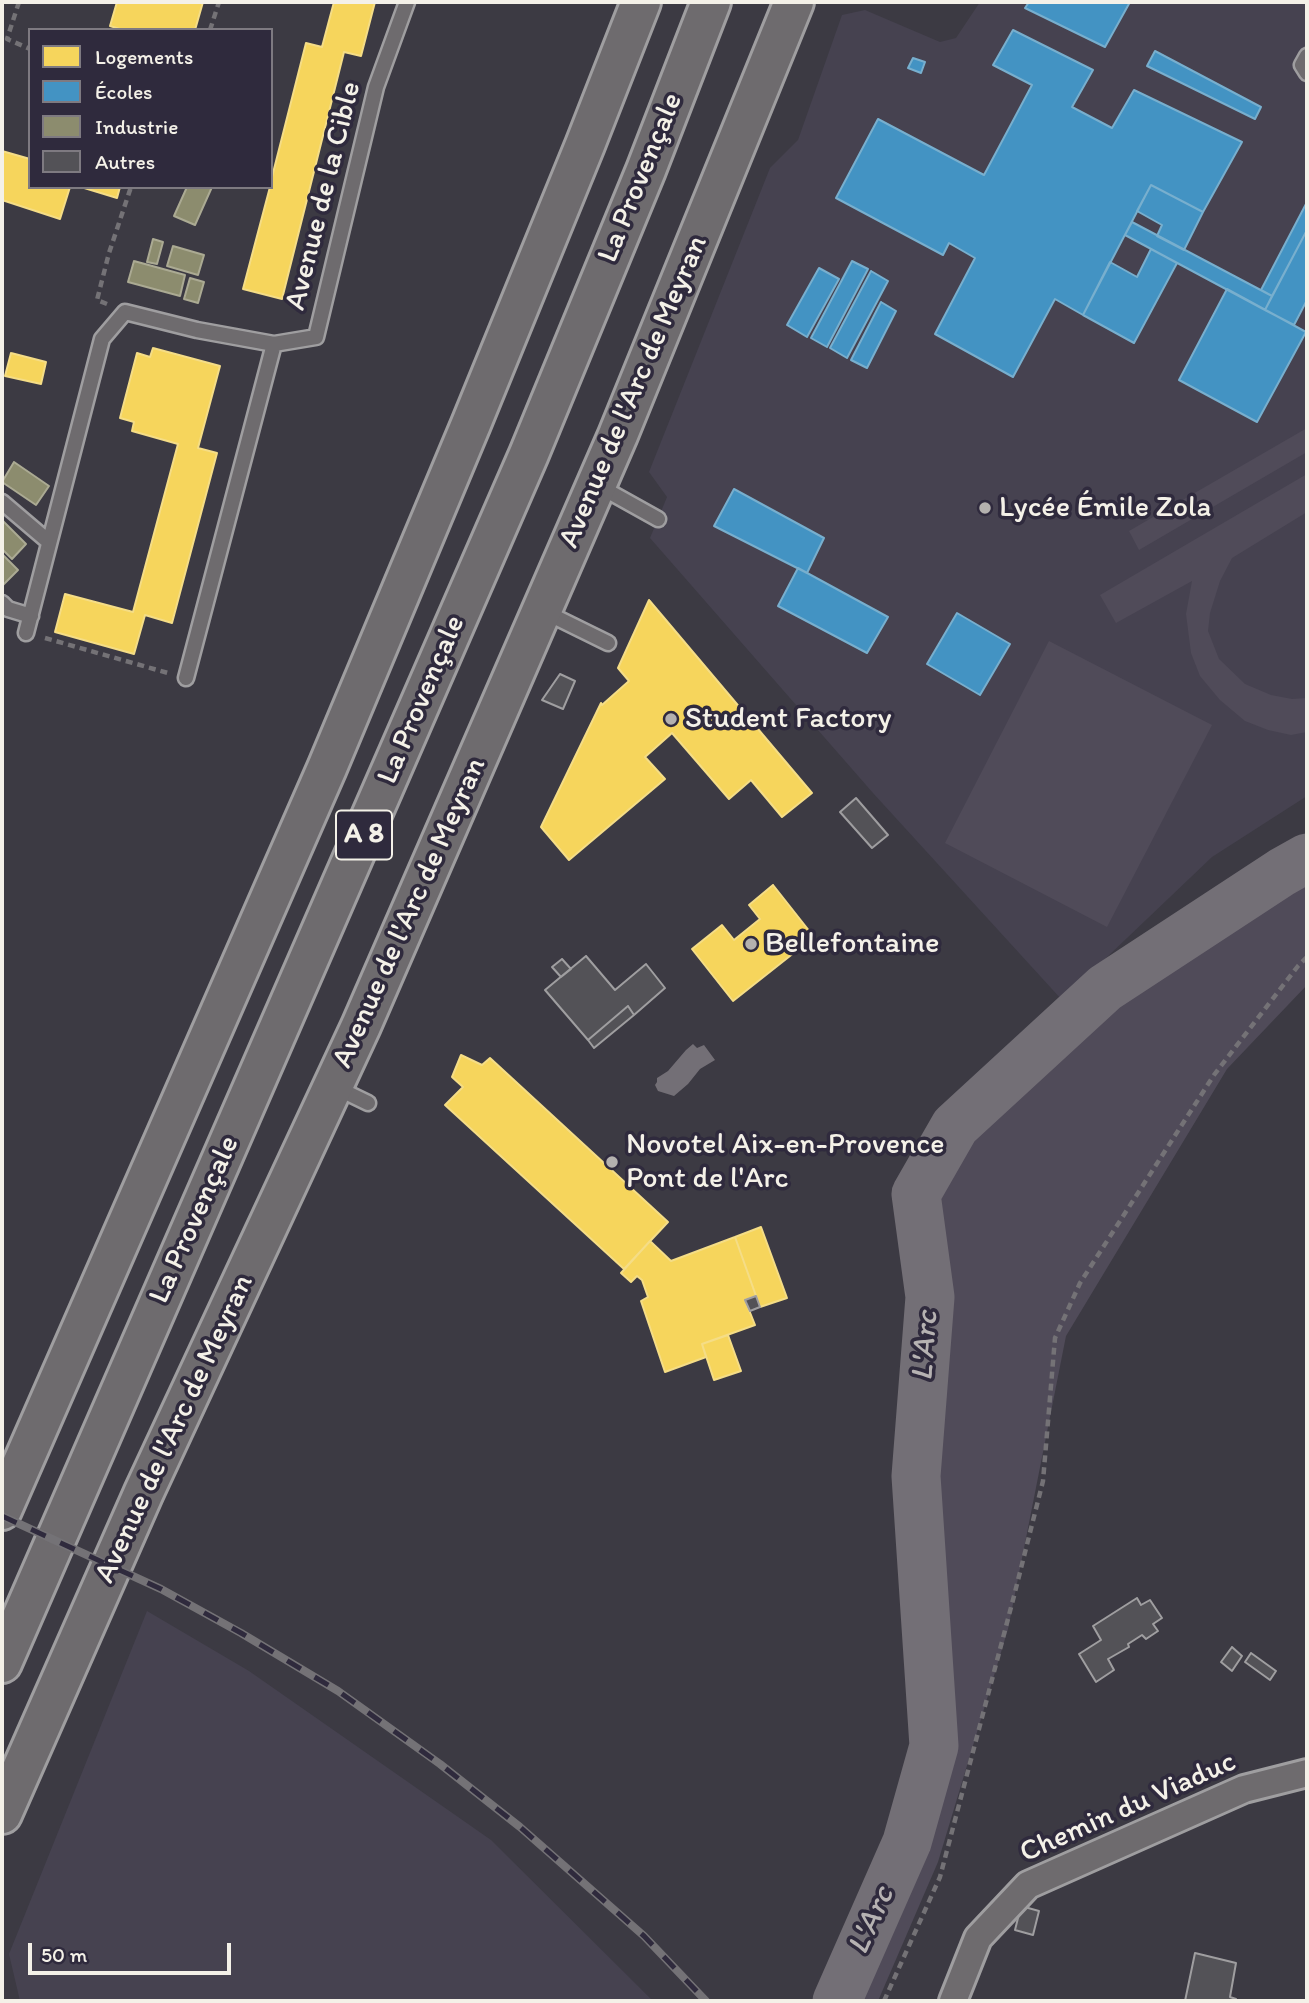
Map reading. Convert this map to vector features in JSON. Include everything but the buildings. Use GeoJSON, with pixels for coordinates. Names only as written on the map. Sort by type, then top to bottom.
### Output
{"type":"FeatureCollection","features":[{"type":"Feature","properties":{"kind":"main road","name":"La Provençale"},"geometry":{"type":"LineString","coordinates":[[2,1510],[327,768],[497,360],[641,2]]}},
{"type":"Feature","properties":{"kind":"main road","name":"La Provençale"},"geometry":{"type":"LineString","coordinates":[[2,1663],[529,454],[646,170],[711,2]]}},
{"type":"Feature","properties":{"kind":"main road","name":"Avenue de l'Arc de Meyran"},"geometry":{"type":"LineString","coordinates":[[2,1814],[144,1492],[334,1087],[596,484],[794,2]]}},
{"type":"Feature","properties":{"kind":"street","name":"Chemin du Viaduc"},"geometry":{"type":"LineString","coordinates":[[953,2001],[978,1938],[1028,1885],[1244,1789],[1307,1773]]}},
{"type":"Feature","properties":{"kind":"lane","name":"Avenue de la Cible"},"geometry":{"type":"LineString","coordinates":[[26,632],[102,339],[125,312],[197,330],[274,344],[316,337],[376,87],[407,2]]}},
{"type":"Feature","properties":{"kind":"lane"},"geometry":{"type":"LineString","coordinates":[[1307,56],[1302,65],[1307,73]]}},
{"type":"Feature","properties":{"kind":"lane"},"geometry":{"type":"LineString","coordinates":[[186,678],[274,344]]}},
{"type":"Feature","properties":{"kind":"lane"},"geometry":{"type":"LineString","coordinates":[[596,484],[658,519]]}},
{"type":"Feature","properties":{"kind":"lane"},"geometry":{"type":"LineString","coordinates":[[2,502],[50,542]]}},
{"type":"Feature","properties":{"kind":"lane"},"geometry":{"type":"LineString","coordinates":[[2,603],[8,609],[31,616]]}},
{"type":"Feature","properties":{"kind":"lane"},"geometry":{"type":"LineString","coordinates":[[542,611],[608,643]]}},
{"type":"Feature","properties":{"kind":"lane"},"geometry":{"type":"LineString","coordinates":[[334,1087],[368,1102]]}},
{"type":"Feature","properties":{"kind":"path"},"geometry":{"type":"LineString","coordinates":[[19,2],[7,40],[28,47]]}},
{"type":"Feature","properties":{"kind":"path"},"geometry":{"type":"LineString","coordinates":[[211,28],[219,2]]}},
{"type":"Feature","properties":{"kind":"path"},"geometry":{"type":"LineString","coordinates":[[97,300],[130,189]]}},
{"type":"Feature","properties":{"kind":"path"},"geometry":{"type":"LineString","coordinates":[[26,632],[186,678]]}},
{"type":"Feature","properties":{"kind":"path"},"geometry":{"type":"LineString","coordinates":[[884,2001],[940,1877],[1014,1596],[1043,1481],[1055,1338],[1080,1283],[1214,1074],[1307,957]]}},
{"type":"Feature","properties":{"kind":"shaded area","name":"Lycée Émile Zola"},"geometry":{"type":"Polygon","coordinates":[[[980,2],[1307,2],[1307,796],[1212,857],[1062,1000],[873,793],[650,538],[667,497],[649,472],[770,168],[798,140],[842,15],[865,10],[940,42],[956,38],[980,2]]]}},
{"type":"Feature","properties":{"kind":"shaded area"},"geometry":{"type":"Polygon","coordinates":[[[1307,428],[1307,452],[1139,550],[1129,531],[1307,428]]]}},
{"type":"Feature","properties":{"kind":"shaded area"},"geometry":{"type":"Polygon","coordinates":[[[1307,474],[1307,512],[1232,558],[1220,581],[1210,613],[1208,631],[1219,659],[1245,684],[1271,695],[1292,699],[1307,698],[1307,732],[1291,735],[1245,721],[1220,700],[1200,676],[1191,653],[1186,614],[1192,581],[1116,623],[1100,595],[1307,474]]]}},
{"type":"Feature","properties":{"kind":"shaded area"},"geometry":{"type":"Polygon","coordinates":[[[1049,641],[1212,725],[1107,927],[945,843],[1049,641]]]}},
{"type":"Feature","properties":{"kind":"shaded area"},"geometry":{"type":"Polygon","coordinates":[[[1307,858],[1307,985],[1227,1069],[1066,1336],[1008,1629],[938,1862],[878,2001],[837,2001],[907,1843],[934,1746],[916,1476],[930,1297],[916,1194],[955,1126],[1105,988],[1307,858]]]}},
{"type":"Feature","properties":{"kind":"shaded area"},"geometry":{"type":"Polygon","coordinates":[[[693,1044],[697,1048],[704,1045],[715,1060],[700,1069],[674,1096],[658,1091],[655,1085],[657,1078],[668,1071],[693,1044]]]}},
{"type":"Feature","properties":{"kind":"shaded area"},"geometry":{"type":"Polygon","coordinates":[[[147,1611],[249,1671],[491,1840],[653,2001],[20,2001],[9,1954],[147,1611]]]}},
{"type":"Feature","properties":{"kind":"waterway","name":"L'Arc"},"geometry":{"type":"LineString","coordinates":[[837,2001],[907,1842],[934,1746],[916,1476],[930,1297],[916,1194],[955,1126],[1105,988],[1307,858]]}},
{"type":"Feature","properties":{"kind":"railway"},"geometry":{"type":"LineString","coordinates":[[2,1516],[161,1589],[338,1691],[440,1764],[520,1827],[644,1936],[706,2001]]}},
{"type":"Feature","properties":{"kind":"place","name":"Lycée Émile Zola"},"geometry":{"type":"Point","coordinates":[985,508]}},
{"type":"Feature","properties":{"kind":"place","name":"Student Factory"},"geometry":{"type":"Point","coordinates":[671,719]}},
{"type":"Feature","properties":{"kind":"place","name":"Bellefontaine"},"geometry":{"type":"Point","coordinates":[751,944]}},
{"type":"Feature","properties":{"kind":"place","name":"Novotel Aix-en-Provence Pont de l'Arc"},"geometry":{"type":"Point","coordinates":[612,1162]}}]}
